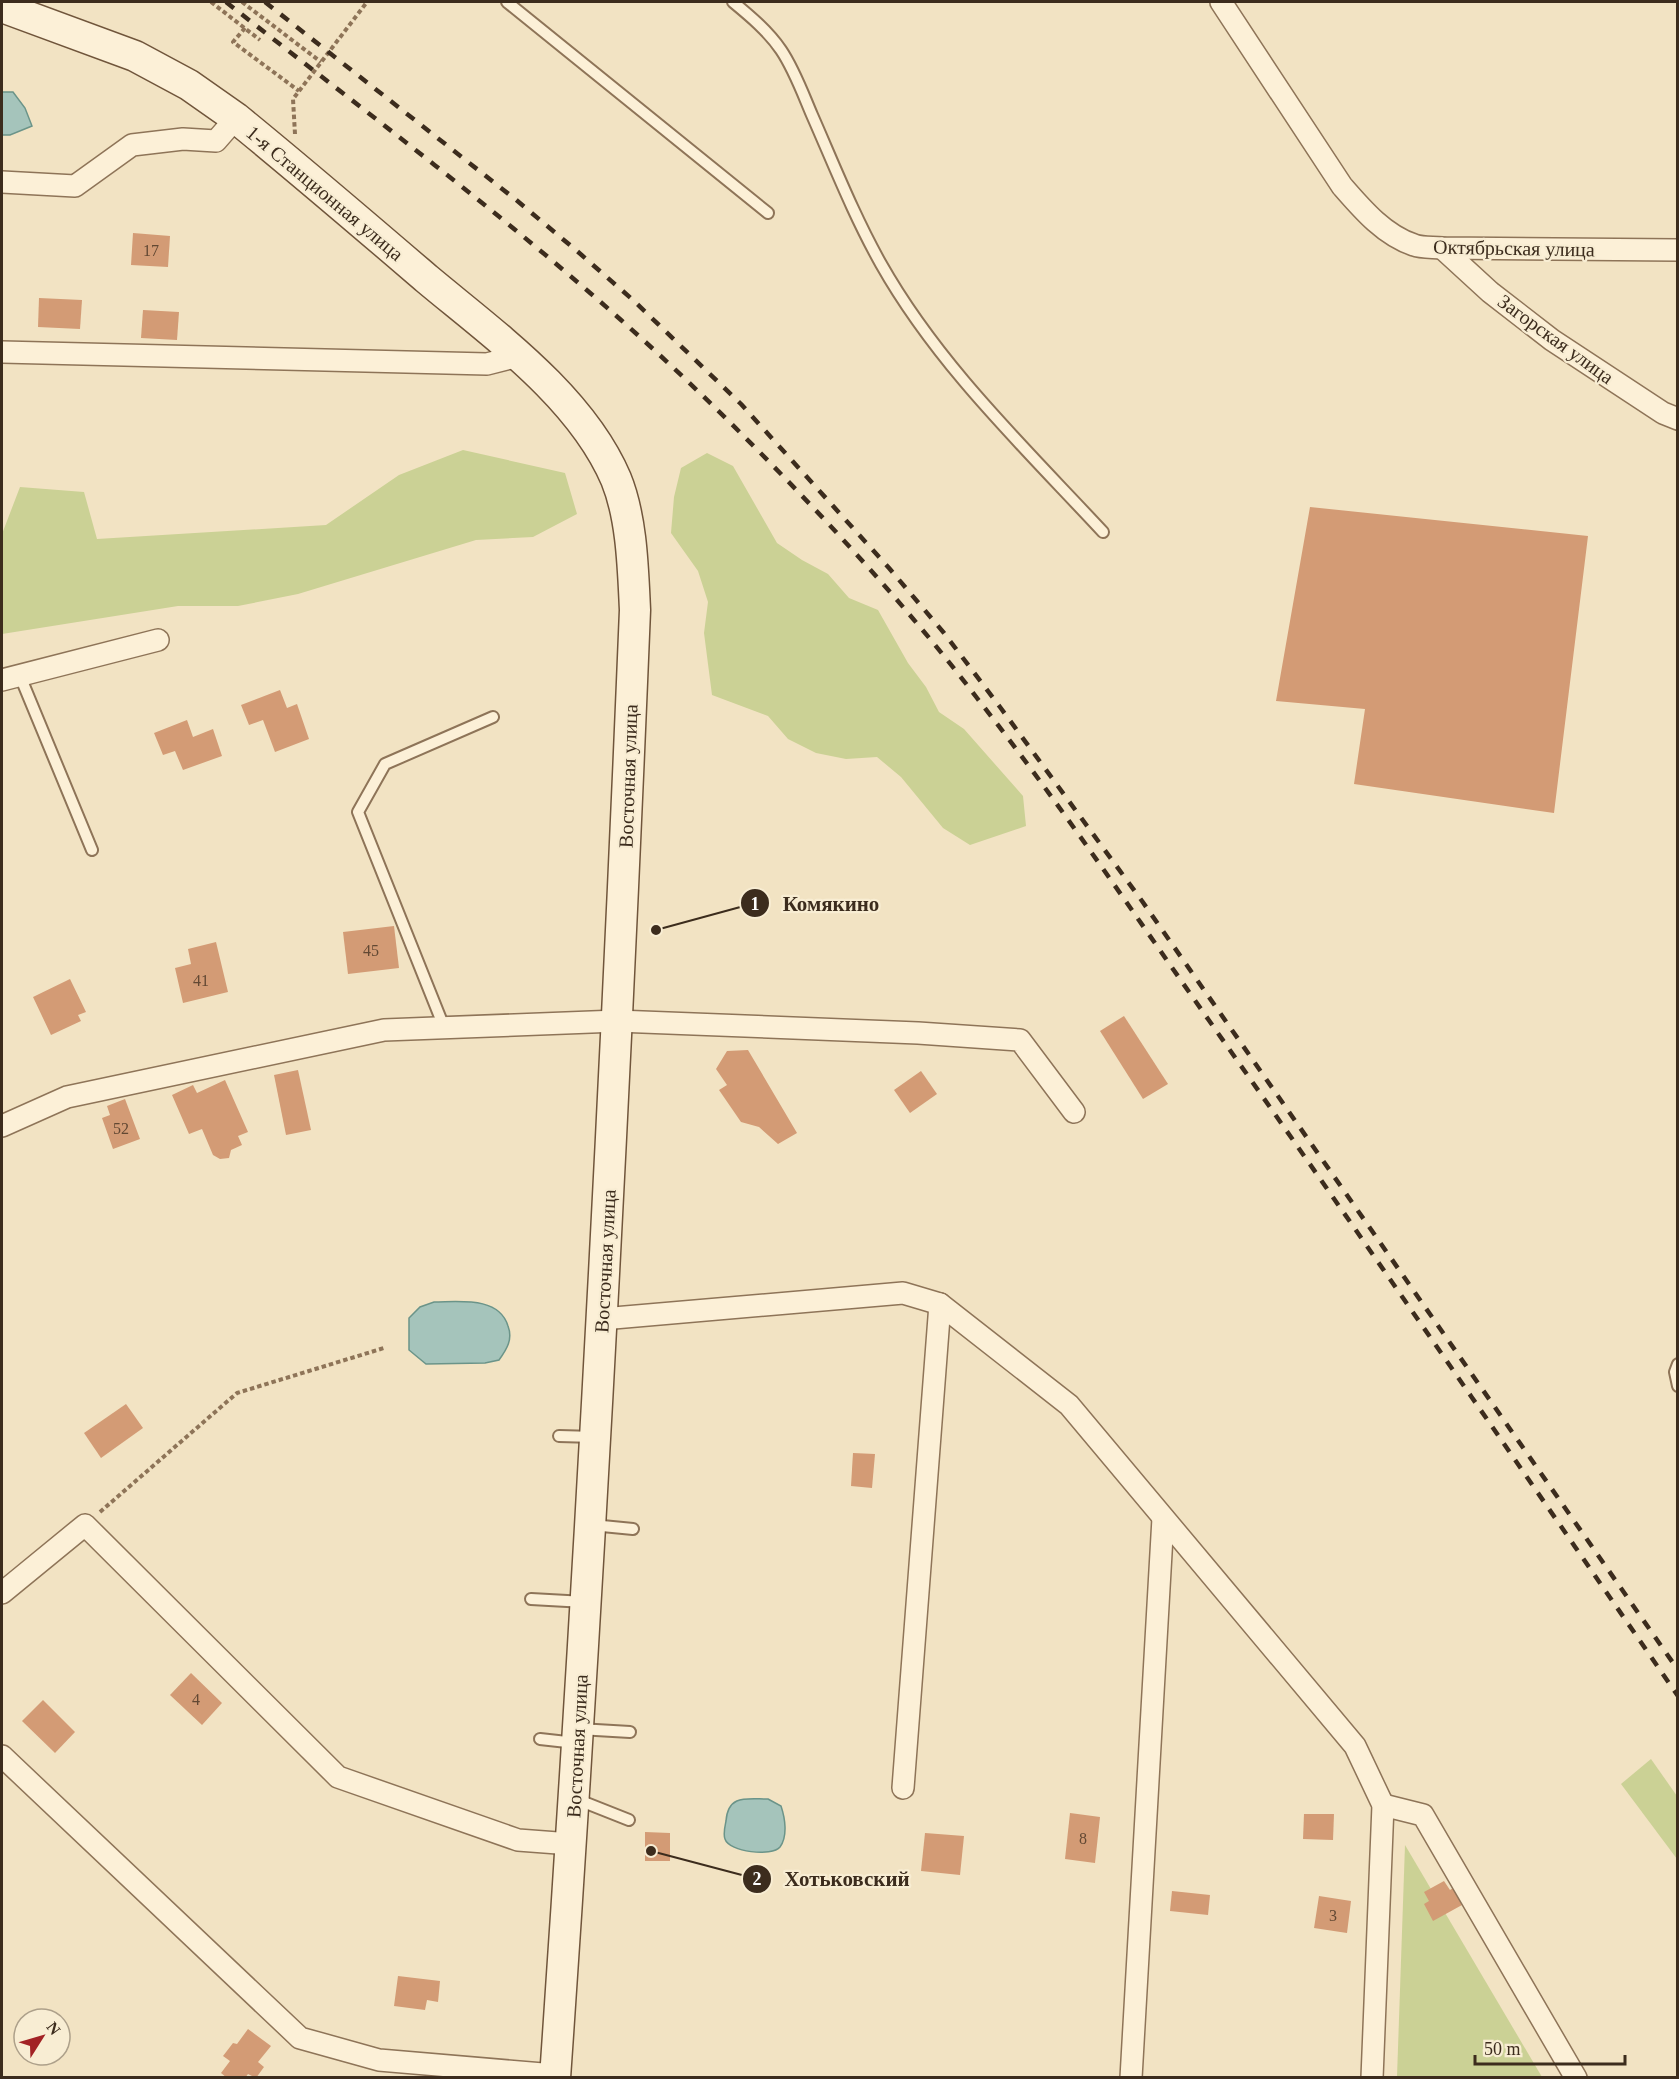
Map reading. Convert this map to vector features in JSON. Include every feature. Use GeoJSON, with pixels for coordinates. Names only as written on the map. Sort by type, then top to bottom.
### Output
{"type":"FeatureCollection","features":[{"type":"Feature","properties":{"kind":"main road","name":"1-я Станционная улица"},"geometry":{"type":"LineString","coordinates":[[2,7],[135,56],[189,85],[236,118],[518,356],[573,412],[601,450]]}},
{"type":"Feature","properties":{"kind":"main road","name":"Восточная улица"},"geometry":{"type":"LineString","coordinates":[[555,2076],[602,1319],[635,610],[632,558],[626,517],[617,481],[601,450]]}},
{"type":"Feature","properties":{"kind":"street","name":"Октябрьская улица"},"geometry":{"type":"LineString","coordinates":[[1221,2],[1342,186],[1366,213],[1392,235],[1415,246],[1442,248],[1677,250]]}},
{"type":"Feature","properties":{"kind":"street"},"geometry":{"type":"LineString","coordinates":[[2,182],[75,186],[132,145],[183,139],[216,141],[236,118]]}},
{"type":"Feature","properties":{"kind":"street","name":"Загорская улица"},"geometry":{"type":"LineString","coordinates":[[1442,248],[1490,292],[1552,340],[1663,413],[1677,419]]}},
{"type":"Feature","properties":{"kind":"street"},"geometry":{"type":"LineString","coordinates":[[2,352],[487,364],[518,356]]}},
{"type":"Feature","properties":{"kind":"street"},"geometry":{"type":"LineString","coordinates":[[11,678],[158,640]]}},
{"type":"Feature","properties":{"kind":"street"},"geometry":{"type":"LineString","coordinates":[[2,1126],[67,1097],[384,1030],[617,1021],[918,1033],[1020,1040],[1074,1112]]}},
{"type":"Feature","properties":{"kind":"street"},"geometry":{"type":"LineString","coordinates":[[602,1319],[903,1293],[940,1304],[1069,1405],[1355,1746],[1383,1805],[1372,2078]]}},
{"type":"Feature","properties":{"kind":"street"},"geometry":{"type":"LineString","coordinates":[[903,1788],[940,1304]]}},
{"type":"Feature","properties":{"kind":"street"},"geometry":{"type":"LineString","coordinates":[[1131,2078],[1163,1518]]}},
{"type":"Feature","properties":{"kind":"street"},"geometry":{"type":"LineString","coordinates":[[2,1593],[86,1525],[338,1777],[518,1840],[571,1844]]}},
{"type":"Feature","properties":{"kind":"street"},"geometry":{"type":"LineString","coordinates":[[2,1756],[300,2038],[379,2060],[555,2076]]}},
{"type":"Feature","properties":{"kind":"street"},"geometry":{"type":"LineString","coordinates":[[1383,1805],[1423,1815],[1576,2078]]}},
{"type":"Feature","properties":{"kind":"lane"},"geometry":{"type":"LineString","coordinates":[[507,2],[768,213]]}},
{"type":"Feature","properties":{"kind":"lane"},"geometry":{"type":"LineString","coordinates":[[733,2],[755,21],[781,50],[865,233],[881,264],[919,325],[950,365],[1103,532]]}},
{"type":"Feature","properties":{"kind":"lane"},"geometry":{"type":"LineString","coordinates":[[11,678],[92,850]]}},
{"type":"Feature","properties":{"kind":"lane"},"geometry":{"type":"LineString","coordinates":[[444,1027],[358,812],[385,764],[493,717]]}},
{"type":"Feature","properties":{"kind":"lane"},"geometry":{"type":"LineString","coordinates":[[1677,1364],[1675,1372],[1677,1386]]}},
{"type":"Feature","properties":{"kind":"lane"},"geometry":{"type":"LineString","coordinates":[[559,1436],[595,1437]]}},
{"type":"Feature","properties":{"kind":"lane"},"geometry":{"type":"LineString","coordinates":[[590,1525],[633,1529]]}},
{"type":"Feature","properties":{"kind":"lane"},"geometry":{"type":"LineString","coordinates":[[531,1599],[585,1602]]}},
{"type":"Feature","properties":{"kind":"lane"},"geometry":{"type":"LineString","coordinates":[[540,1739],[630,1732]]}},
{"type":"Feature","properties":{"kind":"lane"},"geometry":{"type":"LineString","coordinates":[[573,1798],[629,1820]]}},
{"type":"Feature","properties":{"kind":"path"},"geometry":{"type":"LineString","coordinates":[[211,2],[260,40]]}},
{"type":"Feature","properties":{"kind":"path"},"geometry":{"type":"LineString","coordinates":[[242,2],[321,62]]}},
{"type":"Feature","properties":{"kind":"path"},"geometry":{"type":"LineString","coordinates":[[286,159],[296,146],[293,99],[367,2]]}},
{"type":"Feature","properties":{"kind":"path"},"geometry":{"type":"LineString","coordinates":[[245,28],[233,42],[299,91]]}},
{"type":"Feature","properties":{"kind":"path"},"geometry":{"type":"LineString","coordinates":[[86,1525],[237,1393],[384,1348]]}},
{"type":"Feature","properties":{"kind":"green space"},"geometry":{"type":"Polygon","coordinates":[[[463,450],[565,473],[577,514],[533,537],[476,540],[298,594],[238,606],[178,606],[2,634],[2,534],[20,487],[84,492],[97,539],[326,525],[399,475],[463,450]]]}},
{"type":"Feature","properties":{"kind":"green space"},"geometry":{"type":"Polygon","coordinates":[[[707,453],[733,466],[777,543],[828,574],[849,598],[878,610],[939,712],[964,729],[1023,796],[1026,826],[970,845],[943,828],[901,777],[877,757],[846,759],[816,753],[788,739],[768,716],[712,695],[704,633],[708,602],[698,571],[671,533],[674,497],[681,468],[707,453]]]}},
{"type":"Feature","properties":{"kind":"green space"},"geometry":{"type":"Polygon","coordinates":[[[1651,1759],[1677,1796],[1677,1859],[1621,1784],[1651,1759]]]}},
{"type":"Feature","properties":{"kind":"green space"},"geometry":{"type":"Polygon","coordinates":[[[1405,1845],[1542,2077],[1397,2077],[1405,1845]]]}},
{"type":"Feature","properties":{"kind":"water"},"geometry":{"type":"Polygon","coordinates":[[[2,92],[13,92],[25,108],[32,126],[10,135],[2,135],[2,92]]]}},
{"type":"Feature","properties":{"kind":"water"},"geometry":{"type":"Polygon","coordinates":[[[434,1302],[466,1302],[487,1305],[503,1316],[510,1335],[507,1348],[499,1360],[485,1363],[426,1364],[409,1350],[409,1318],[420,1307],[434,1302]]]}},
{"type":"Feature","properties":{"kind":"water"},"geometry":{"type":"Polygon","coordinates":[[[768,1799],[781,1806],[785,1821],[783,1843],[780,1847],[769,1852],[751,1852],[728,1843],[724,1832],[730,1806],[740,1800],[768,1799]]]}},
{"type":"Feature","properties":{"kind":"building"},"geometry":{"type":"Polygon","coordinates":[[[133,233],[170,236],[168,267],[131,265],[133,233]]]}},
{"type":"Feature","properties":{"kind":"building"},"geometry":{"type":"Polygon","coordinates":[[[39,298],[82,300],[80,329],[38,327],[39,298]]]}},
{"type":"Feature","properties":{"kind":"building"},"geometry":{"type":"Polygon","coordinates":[[[143,310],[179,312],[177,340],[141,338],[143,310]]]}},
{"type":"Feature","properties":{"kind":"building"},"geometry":{"type":"Polygon","coordinates":[[[1310,507],[1588,536],[1554,813],[1354,784],[1365,709],[1276,701],[1310,507]]]}},
{"type":"Feature","properties":{"kind":"building"},"geometry":{"type":"Polygon","coordinates":[[[280,690],[287,708],[297,704],[309,739],[275,752],[263,720],[249,725],[241,705],[280,690]]]}},
{"type":"Feature","properties":{"kind":"building"},"geometry":{"type":"Polygon","coordinates":[[[187,720],[193,737],[213,729],[222,756],[183,770],[175,751],[163,755],[154,733],[187,720]]]}},
{"type":"Feature","properties":{"kind":"building"},"geometry":{"type":"Polygon","coordinates":[[[394,926],[399,968],[348,974],[343,932],[394,926]]]}},
{"type":"Feature","properties":{"kind":"building"},"geometry":{"type":"Polygon","coordinates":[[[216,942],[228,992],[183,1003],[175,968],[191,964],[188,949],[216,942]]]}},
{"type":"Feature","properties":{"kind":"building"},"geometry":{"type":"Polygon","coordinates":[[[70,979],[86,1012],[78,1015],[81,1021],[51,1035],[33,997],[70,979]]]}},
{"type":"Feature","properties":{"kind":"building"},"geometry":{"type":"Polygon","coordinates":[[[1124,1016],[1168,1084],[1143,1099],[1100,1031],[1124,1016]]]}},
{"type":"Feature","properties":{"kind":"building"},"geometry":{"type":"Polygon","coordinates":[[[748,1050],[797,1133],[778,1144],[759,1127],[741,1122],[719,1090],[727,1085],[716,1069],[727,1051],[748,1050]]]}},
{"type":"Feature","properties":{"kind":"building"},"geometry":{"type":"Polygon","coordinates":[[[298,1070],[311,1130],[286,1135],[274,1075],[298,1070]]]}},
{"type":"Feature","properties":{"kind":"building"},"geometry":{"type":"Polygon","coordinates":[[[921,1071],[937,1094],[910,1113],[894,1090],[921,1071]]]}},
{"type":"Feature","properties":{"kind":"building"},"geometry":{"type":"Polygon","coordinates":[[[225,1080],[248,1132],[238,1136],[242,1145],[231,1150],[229,1158],[220,1159],[213,1155],[202,1129],[189,1134],[172,1095],[193,1085],[197,1093],[225,1080]]]}},
{"type":"Feature","properties":{"kind":"building"},"geometry":{"type":"Polygon","coordinates":[[[125,1099],[140,1139],[113,1149],[102,1118],[110,1115],[107,1106],[125,1099]]]}},
{"type":"Feature","properties":{"kind":"building"},"geometry":{"type":"Polygon","coordinates":[[[126,1404],[143,1428],[101,1458],[84,1433],[126,1404]]]}},
{"type":"Feature","properties":{"kind":"building"},"geometry":{"type":"Polygon","coordinates":[[[853,1453],[875,1454],[872,1488],[851,1486],[853,1453]]]}},
{"type":"Feature","properties":{"kind":"building"},"geometry":{"type":"Polygon","coordinates":[[[191,1673],[222,1703],[202,1725],[170,1695],[191,1673]]]}},
{"type":"Feature","properties":{"kind":"building"},"geometry":{"type":"Polygon","coordinates":[[[43,1700],[75,1732],[55,1753],[22,1721],[43,1700]]]}},
{"type":"Feature","properties":{"kind":"building"},"geometry":{"type":"Polygon","coordinates":[[[1070,1813],[1100,1817],[1095,1863],[1065,1859],[1070,1813]]]}},
{"type":"Feature","properties":{"kind":"building"},"geometry":{"type":"Polygon","coordinates":[[[1304,1814],[1334,1814],[1333,1840],[1303,1839],[1304,1814]]]}},
{"type":"Feature","properties":{"kind":"building"},"geometry":{"type":"Polygon","coordinates":[[[645,1832],[670,1833],[670,1861],[645,1861],[645,1832]]]}},
{"type":"Feature","properties":{"kind":"building"},"geometry":{"type":"Polygon","coordinates":[[[925,1833],[964,1836],[960,1875],[921,1871],[925,1833]]]}},
{"type":"Feature","properties":{"kind":"building"},"geometry":{"type":"Polygon","coordinates":[[[1444,1881],[1450,1890],[1453,1888],[1462,1905],[1433,1921],[1424,1904],[1429,1901],[1424,1892],[1444,1881]]]}},
{"type":"Feature","properties":{"kind":"building"},"geometry":{"type":"Polygon","coordinates":[[[1172,1891],[1210,1895],[1208,1915],[1170,1911],[1172,1891]]]}},
{"type":"Feature","properties":{"kind":"building"},"geometry":{"type":"Polygon","coordinates":[[[1319,1896],[1351,1901],[1347,1933],[1314,1928],[1319,1896]]]}},
{"type":"Feature","properties":{"kind":"building"},"geometry":{"type":"Polygon","coordinates":[[[398,1976],[440,1981],[438,2002],[427,2000],[425,2010],[394,2006],[398,1976]]]}},
{"type":"Feature","properties":{"kind":"building"},"geometry":{"type":"Polygon","coordinates":[[[248,2029],[271,2046],[258,2062],[264,2067],[256,2078],[248,2074],[245,2078],[227,2078],[221,2073],[230,2061],[223,2056],[233,2043],[237,2044],[248,2029]]]}},
{"type":"Feature","properties":{"kind":"railway"},"geometry":{"type":"LineString","coordinates":[[226,2],[525,238],[621,320],[699,392],[774,467],[902,606],[1037,776],[1385,1272],[1678,1696]]}},
{"type":"Feature","properties":{"kind":"railway"},"geometry":{"type":"LineString","coordinates":[[265,2],[515,199],[633,300],[741,404],[889,568],[944,633],[1142,901],[1678,1670]]}},
{"type":"Feature","properties":{"kind":"place","name":"Комякино"},"geometry":{"type":"Point","coordinates":[656,930]}},
{"type":"Feature","properties":{"kind":"place","name":"Хотьковский"},"geometry":{"type":"Point","coordinates":[651,1851]}}]}
